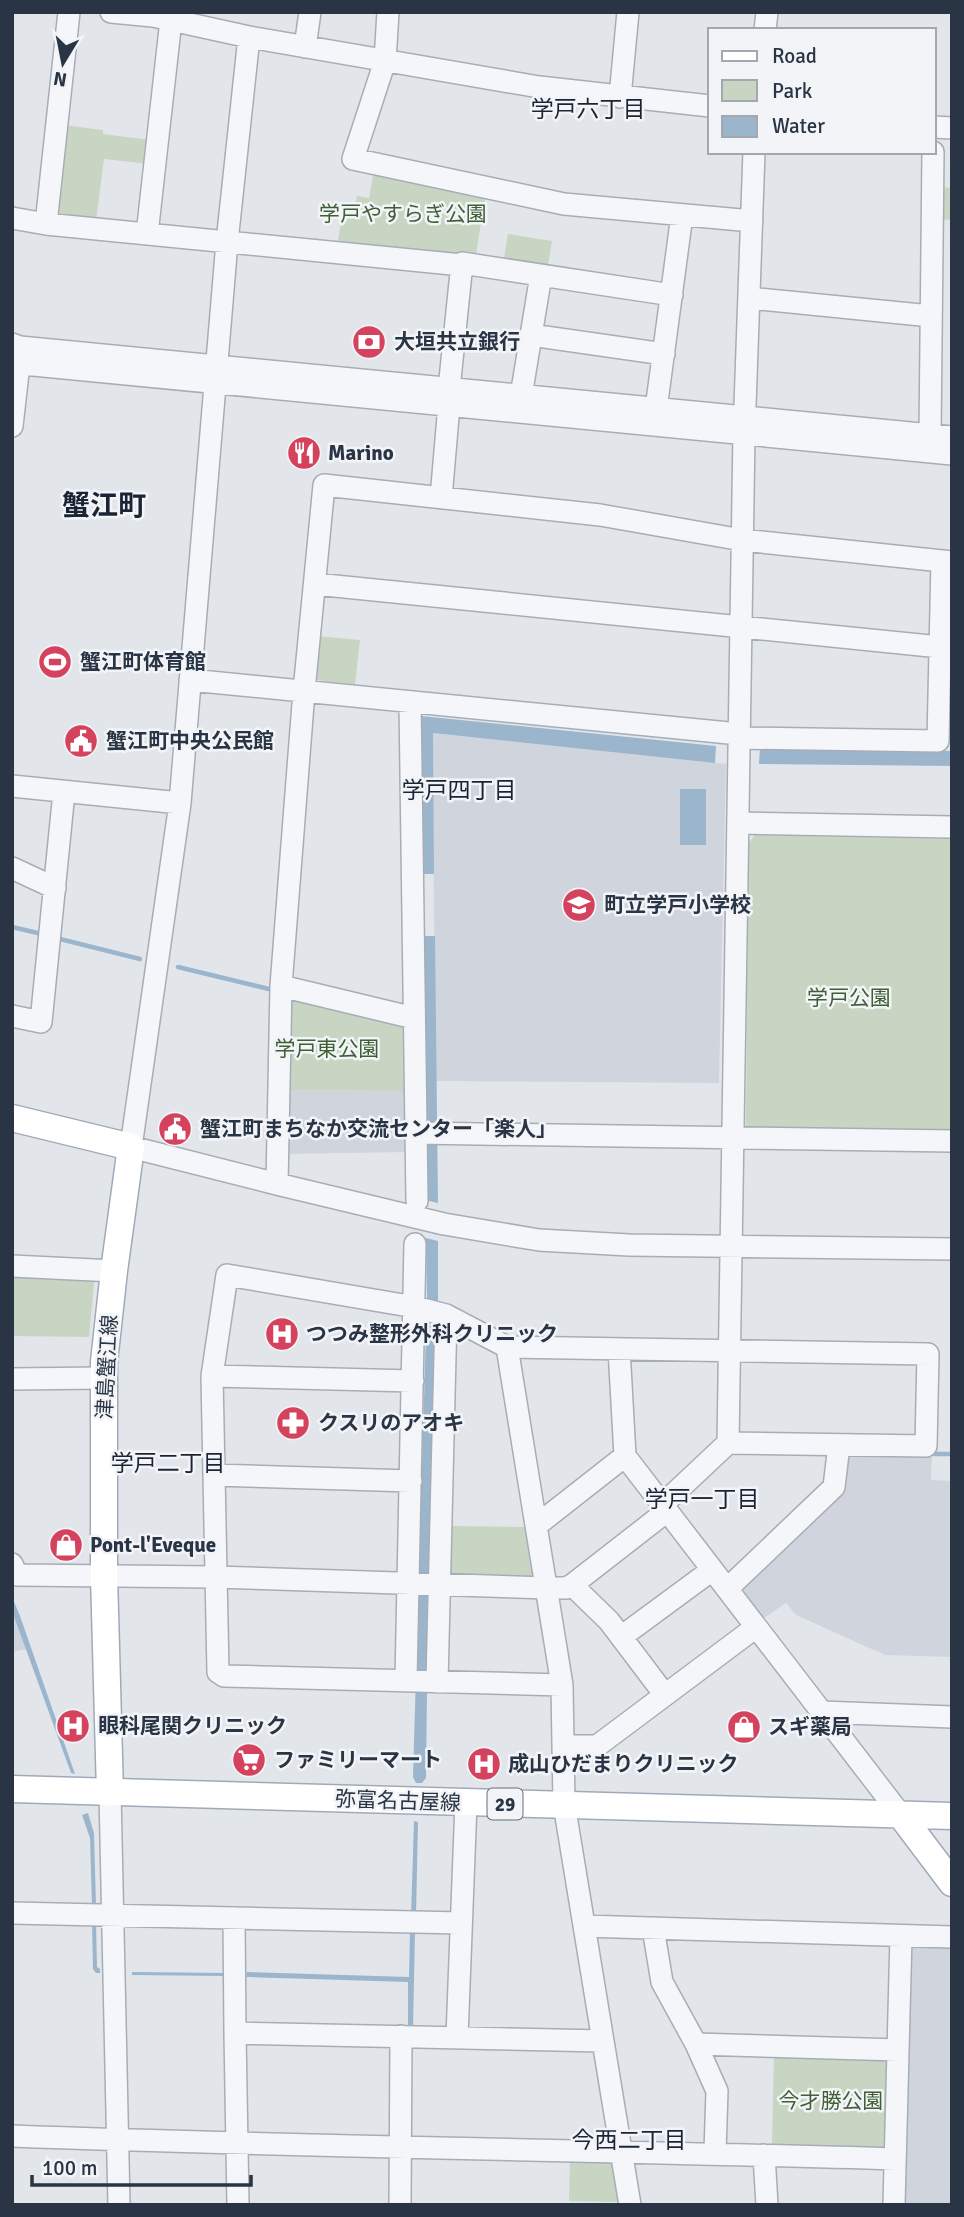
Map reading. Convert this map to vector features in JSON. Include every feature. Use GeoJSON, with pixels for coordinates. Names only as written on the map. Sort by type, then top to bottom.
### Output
{"type":"FeatureCollection","features":[{"type":"Feature","properties":{"kind":"main road"},"geometry":{"type":"LineString","coordinates":[[12,1118],[131,1147]]}},
{"type":"Feature","properties":{"kind":"main road","name":"津島蟹江線"},"geometry":{"type":"LineString","coordinates":[[110,1793],[104,1575],[104,1362],[131,1147]]}},
{"type":"Feature","properties":{"kind":"main road","name":"弥富名古屋線"},"geometry":{"type":"LineString","coordinates":[[12,1789],[952,1816]]}},
{"type":"Feature","properties":{"kind":"main road"},"geometry":{"type":"LineString","coordinates":[[900,1814],[952,1882]]}},
{"type":"Feature","properties":{"kind":"street"},"geometry":{"type":"LineString","coordinates":[[46,224],[69,12]]}},
{"type":"Feature","properties":{"kind":"street"},"geometry":{"type":"LineString","coordinates":[[111,12],[159,16],[250,37],[544,88],[708,106]]}},
{"type":"Feature","properties":{"kind":"street"},"geometry":{"type":"LineString","coordinates":[[305,47],[310,12]]}},
{"type":"Feature","properties":{"kind":"street"},"geometry":{"type":"LineString","coordinates":[[388,12],[386,61],[353,159],[564,204],[752,221]]}},
{"type":"Feature","properties":{"kind":"street"},"geometry":{"type":"LineString","coordinates":[[620,97],[628,12]]}},
{"type":"Feature","properties":{"kind":"street"},"geometry":{"type":"LineString","coordinates":[[147,234],[159,16]]}},
{"type":"Feature","properties":{"kind":"street"},"geometry":{"type":"LineString","coordinates":[[250,37],[227,242],[180,803],[131,1147],[444,1224],[539,1240],[629,1245],[952,1249]]}},
{"type":"Feature","properties":{"kind":"street"},"geometry":{"type":"LineString","coordinates":[[12,1564],[17,1575],[215,1577],[566,1588],[665,1508],[728,1443],[744,425],[754,154]]}},
{"type":"Feature","properties":{"kind":"street"},"geometry":{"type":"LineString","coordinates":[[930,435],[933,154]]}},
{"type":"Feature","properties":{"kind":"street"},"geometry":{"type":"LineString","coordinates":[[656,408],[682,215]]}},
{"type":"Feature","properties":{"kind":"street"},"geometry":{"type":"LineString","coordinates":[[12,218],[46,224],[462,263],[672,295]]}},
{"type":"Feature","properties":{"kind":"street"},"geometry":{"type":"LineString","coordinates":[[441,498],[462,265]]}},
{"type":"Feature","properties":{"kind":"street"},"geometry":{"type":"LineString","coordinates":[[521,396],[541,275]]}},
{"type":"Feature","properties":{"kind":"street"},"geometry":{"type":"LineString","coordinates":[[749,298],[931,316]]}},
{"type":"Feature","properties":{"kind":"street"},"geometry":{"type":"LineString","coordinates":[[531,335],[664,354]]}},
{"type":"Feature","properties":{"kind":"street"},"geometry":{"type":"LineString","coordinates":[[12,426],[17,357],[744,425],[952,437]]}},
{"type":"Feature","properties":{"kind":"street"},"geometry":{"type":"LineString","coordinates":[[449,397],[521,396],[656,408],[744,425],[952,454]]}},
{"type":"Feature","properties":{"kind":"street"},"geometry":{"type":"LineString","coordinates":[[190,680],[304,691],[739,736],[938,741],[940,647],[947,562],[742,540],[600,515],[324,485],[304,691],[281,986],[276,1184]]}},
{"type":"Feature","properties":{"kind":"street"},"geometry":{"type":"LineString","coordinates":[[315,584],[940,647]]}},
{"type":"Feature","properties":{"kind":"street"},"geometry":{"type":"LineString","coordinates":[[410,702],[414,1018],[426,1133],[417,1201]]}},
{"type":"Feature","properties":{"kind":"street"},"geometry":{"type":"LineString","coordinates":[[12,786],[180,803]]}},
{"type":"Feature","properties":{"kind":"street"},"geometry":{"type":"LineString","coordinates":[[12,1016],[41,1022],[64,792]]}},
{"type":"Feature","properties":{"kind":"street"},"geometry":{"type":"LineString","coordinates":[[738,823],[952,827]]}},
{"type":"Feature","properties":{"kind":"street"},"geometry":{"type":"LineString","coordinates":[[12,868],[55,888]]}},
{"type":"Feature","properties":{"kind":"street"},"geometry":{"type":"LineString","coordinates":[[281,986],[414,1018]]}},
{"type":"Feature","properties":{"kind":"street"},"geometry":{"type":"LineString","coordinates":[[426,1133],[952,1141]]}},
{"type":"Feature","properties":{"kind":"street"},"geometry":{"type":"LineString","coordinates":[[415,1244],[431,1311],[422,1681]]}},
{"type":"Feature","properties":{"kind":"street"},"geometry":{"type":"LineString","coordinates":[[12,1266],[114,1270]]}},
{"type":"Feature","properties":{"kind":"street"},"geometry":{"type":"LineString","coordinates":[[562,1685],[224,1676],[218,1672],[212,1376],[227,1275],[431,1311],[507,1347],[928,1354],[926,1446],[728,1443]]}},
{"type":"Feature","properties":{"kind":"street"},"geometry":{"type":"LineString","coordinates":[[422,1681],[424,1585],[411,1481],[413,1381],[431,1311]]}},
{"type":"Feature","properties":{"kind":"street"},"geometry":{"type":"LineString","coordinates":[[507,1347],[562,1685],[564,1804],[630,2205]]}},
{"type":"Feature","properties":{"kind":"street"},"geometry":{"type":"LineString","coordinates":[[619,1349],[625,1456],[900,1814]]}},
{"type":"Feature","properties":{"kind":"street"},"geometry":{"type":"LineString","coordinates":[[212,1376],[413,1381]]}},
{"type":"Feature","properties":{"kind":"street"},"geometry":{"type":"LineString","coordinates":[[12,1378],[104,1378]]}},
{"type":"Feature","properties":{"kind":"street"},"geometry":{"type":"LineString","coordinates":[[727,1589],[834,1488],[839,1445]]}},
{"type":"Feature","properties":{"kind":"street"},"geometry":{"type":"LineString","coordinates":[[537,1525],[625,1456]]}},
{"type":"Feature","properties":{"kind":"street"},"geometry":{"type":"LineString","coordinates":[[214,1475],[411,1481]]}},
{"type":"Feature","properties":{"kind":"street"},"geometry":{"type":"LineString","coordinates":[[621,1637],[712,1570]]}},
{"type":"Feature","properties":{"kind":"street"},"geometry":{"type":"LineString","coordinates":[[572,1585],[609,1621],[665,1695]]}},
{"type":"Feature","properties":{"kind":"street"},"geometry":{"type":"LineString","coordinates":[[564,1746],[597,1746],[756,1627]]}},
{"type":"Feature","properties":{"kind":"street"},"geometry":{"type":"LineString","coordinates":[[822,1712],[952,1717]]}},
{"type":"Feature","properties":{"kind":"street"},"geometry":{"type":"LineString","coordinates":[[110,1793],[119,2205]]}},
{"type":"Feature","properties":{"kind":"street"},"geometry":{"type":"LineString","coordinates":[[457,2037],[466,1803]]}},
{"type":"Feature","properties":{"kind":"street"},"geometry":{"type":"LineString","coordinates":[[12,1913],[461,1923]]}},
{"type":"Feature","properties":{"kind":"street"},"geometry":{"type":"LineString","coordinates":[[234,1918],[238,2205]]}},
{"type":"Feature","properties":{"kind":"street"},"geometry":{"type":"LineString","coordinates":[[584,1926],[952,1937]]}},
{"type":"Feature","properties":{"kind":"street"},"geometry":{"type":"LineString","coordinates":[[653,1928],[662,1982],[696,2044],[717,2091],[715,2152]]}},
{"type":"Feature","properties":{"kind":"street"},"geometry":{"type":"LineString","coordinates":[[894,2205],[901,1936]]}},
{"type":"Feature","properties":{"kind":"street"},"geometry":{"type":"LineString","coordinates":[[235,2033],[603,2041]]}},
{"type":"Feature","properties":{"kind":"street"},"geometry":{"type":"LineString","coordinates":[[400,2205],[401,2036]]}},
{"type":"Feature","properties":{"kind":"street"},"geometry":{"type":"LineString","coordinates":[[696,2044],[898,2050]]}},
{"type":"Feature","properties":{"kind":"street"},"geometry":{"type":"LineString","coordinates":[[12,2136],[399,2147],[715,2152],[895,2159]]}},
{"type":"Feature","properties":{"kind":"street"},"geometry":{"type":"LineString","coordinates":[[765,2155],[767,2205]]}},
{"type":"Feature","properties":{"kind":"shaded area","name":"町立学戸小学校"},"geometry":{"type":"Polygon","coordinates":[[[432,733],[726,764],[719,1083],[436,1081],[432,733]]]}},
{"type":"Feature","properties":{"kind":"shaded area"},"geometry":{"type":"Polygon","coordinates":[[[284,1090],[407,1091],[407,1152],[282,1154],[284,1090]]]}},
{"type":"Feature","properties":{"kind":"shaded area"},"geometry":{"type":"Polygon","coordinates":[[[845,1455],[932,1457],[931,1480],[952,1481],[952,1657],[885,1655],[796,1615],[786,1603],[764,1618],[742,1590],[743,1584],[841,1490],[845,1455]]]}},
{"type":"Feature","properties":{"kind":"shaded area"},"geometry":{"type":"Polygon","coordinates":[[[12,1611],[27,1649],[12,1652],[12,1611]]]}},
{"type":"Feature","properties":{"kind":"shaded area"},"geometry":{"type":"Polygon","coordinates":[[[952,1942],[952,2205],[902,2205],[910,1945],[952,1942]]]}},
{"type":"Feature","properties":{"kind":"green space"},"geometry":{"type":"Polygon","coordinates":[[[64,125],[103,130],[103,134],[151,140],[149,164],[104,159],[96,222],[60,218],[54,213],[64,125]]]}},
{"type":"Feature","properties":{"kind":"green space","name":"学戸やすらぎ公園"},"geometry":{"type":"Polygon","coordinates":[[[374,170],[486,193],[475,260],[337,246],[343,210],[354,212],[357,196],[369,198],[374,170]]]}},
{"type":"Feature","properties":{"kind":"green space"},"geometry":{"type":"Polygon","coordinates":[[[939,187],[952,188],[952,220],[938,219],[939,187]]]}},
{"type":"Feature","properties":{"kind":"green space"},"geometry":{"type":"Polygon","coordinates":[[[508,234],[552,241],[547,271],[503,264],[508,234]]]}},
{"type":"Feature","properties":{"kind":"green space"},"geometry":{"type":"Polygon","coordinates":[[[317,636],[360,640],[355,685],[317,680],[313,675],[317,636]]]}},
{"type":"Feature","properties":{"kind":"green space","name":"学戸公園"},"geometry":{"type":"Polygon","coordinates":[[[755,835],[952,839],[952,1137],[753,1134],[746,1127],[748,844],[755,835]]]}},
{"type":"Feature","properties":{"kind":"green space","name":"学戸東公園"},"geometry":{"type":"Polygon","coordinates":[[[287,996],[407,1026],[407,1091],[284,1090],[287,996]]]}},
{"type":"Feature","properties":{"kind":"green space"},"geometry":{"type":"Polygon","coordinates":[[[12,1269],[95,1273],[89,1337],[12,1336],[12,1269]]]}},
{"type":"Feature","properties":{"kind":"green space"},"geometry":{"type":"Polygon","coordinates":[[[450,1526],[531,1527],[534,1579],[452,1577],[448,1573],[450,1526]]]}},
{"type":"Feature","properties":{"kind":"green space","name":"今才勝公園"},"geometry":{"type":"Polygon","coordinates":[[[774,2052],[886,2055],[891,2061],[889,2146],[883,2150],[772,2147],[774,2052]]]}},
{"type":"Feature","properties":{"kind":"green space"},"geometry":{"type":"Polygon","coordinates":[[[570,2157],[606,2158],[613,2163],[620,2202],[569,2201],[570,2157]]]}},
{"type":"Feature","properties":{"kind":"water"},"geometry":{"type":"Polygon","coordinates":[[[421,716],[716,746],[715,763],[433,733],[434,874],[421,874],[421,716]]]}},
{"type":"Feature","properties":{"kind":"water"},"geometry":{"type":"Polygon","coordinates":[[[760,747],[952,751],[952,766],[759,764],[760,747]]]}},
{"type":"Feature","properties":{"kind":"water"},"geometry":{"type":"Polygon","coordinates":[[[680,789],[706,789],[706,845],[680,845],[680,789]]]}},
{"type":"Feature","properties":{"kind":"water"},"geometry":{"type":"Polygon","coordinates":[[[422,936],[435,936],[438,1203],[425,1200],[422,936]]]}},
{"type":"Feature","properties":{"kind":"water"},"geometry":{"type":"Polygon","coordinates":[[[426,1238],[438,1241],[438,1309],[428,1599],[426,1778],[422,1783],[416,1783],[413,1777],[427,1297],[426,1238]]]}},
{"type":"Feature","properties":{"kind":"water"},"geometry":{"type":"Polygon","coordinates":[[[12,1597],[75,1774],[71,1773],[12,1611],[12,1597]]]}},
{"type":"Feature","properties":{"kind":"water"},"geometry":{"type":"Polygon","coordinates":[[[88,1813],[94,1833],[96,1906],[92,1906],[90,1838],[82,1815],[88,1813]]]}},
{"type":"Feature","properties":{"kind":"water"},"geometry":{"type":"Polygon","coordinates":[[[414,1821],[418,1822],[416,1916],[411,1916],[414,1821]]]}},
{"type":"Feature","properties":{"kind":"water"},"geometry":{"type":"Polygon","coordinates":[[[92,1923],[96,1923],[97,1967],[100,1973],[93,1969],[92,1923]]]}},
{"type":"Feature","properties":{"kind":"water"},"geometry":{"type":"Polygon","coordinates":[[[410,1930],[415,1931],[413,2030],[408,2030],[408,1982],[246,1977],[247,1972],[409,1977],[410,1930]]]}},
{"type":"Feature","properties":{"kind":"water"},"geometry":{"type":"Polygon","coordinates":[[[132,1972],[226,1973],[226,1976],[132,1975],[132,1972]]]}},
{"type":"Feature","properties":{"kind":"waterway"},"geometry":{"type":"LineString","coordinates":[[12,927],[42,934]]}},
{"type":"Feature","properties":{"kind":"waterway"},"geometry":{"type":"LineString","coordinates":[[60,939],[140,959]]}},
{"type":"Feature","properties":{"kind":"waterway"},"geometry":{"type":"LineString","coordinates":[[178,967],[273,990]]}},
{"type":"Feature","properties":{"kind":"waterway"},"geometry":{"type":"LineString","coordinates":[[934,1454],[952,1454]]}},
{"type":"Feature","properties":{"kind":"place","name":"大垣共立銀行"},"geometry":{"type":"Point","coordinates":[369,342]}},
{"type":"Feature","properties":{"kind":"place","name":"Marino"},"geometry":{"type":"Point","coordinates":[304,453]}},
{"type":"Feature","properties":{"kind":"place","name":"蟹江町体育館"},"geometry":{"type":"Point","coordinates":[55,662]}},
{"type":"Feature","properties":{"kind":"place","name":"蟹江町中央公民館"},"geometry":{"type":"Point","coordinates":[81,741]}},
{"type":"Feature","properties":{"kind":"place","name":"町立学戸小学校"},"geometry":{"type":"Point","coordinates":[579,905]}},
{"type":"Feature","properties":{"kind":"place","name":"蟹江町まちなか交流センター「楽人」"},"geometry":{"type":"Point","coordinates":[175,1129]}},
{"type":"Feature","properties":{"kind":"place","name":"つつみ整形外科クリニック"},"geometry":{"type":"Point","coordinates":[282,1334]}},
{"type":"Feature","properties":{"kind":"place","name":"クスリのアオキ"},"geometry":{"type":"Point","coordinates":[293,1423]}},
{"type":"Feature","properties":{"kind":"place","name":"Pont-l'Eveque"},"geometry":{"type":"Point","coordinates":[66,1545]}},
{"type":"Feature","properties":{"kind":"place","name":"眼科尾関クリニック"},"geometry":{"type":"Point","coordinates":[73,1726]}},
{"type":"Feature","properties":{"kind":"place","name":"スギ薬局"},"geometry":{"type":"Point","coordinates":[744,1727]}},
{"type":"Feature","properties":{"kind":"place","name":"ファミリーマート"},"geometry":{"type":"Point","coordinates":[249,1760]}},
{"type":"Feature","properties":{"kind":"place","name":"成山ひだまりクリニック"},"geometry":{"type":"Point","coordinates":[484,1764]}},
{"type":"Feature","properties":{"kind":"district","name":"学戸六丁目"},"geometry":{"type":"Point","coordinates":[588,109]}},
{"type":"Feature","properties":{"kind":"district","name":"蟹江町"},"geometry":{"type":"Point","coordinates":[104,505]}},
{"type":"Feature","properties":{"kind":"district","name":"学戸四丁目"},"geometry":{"type":"Point","coordinates":[459,790]}},
{"type":"Feature","properties":{"kind":"district","name":"学戸二丁目"},"geometry":{"type":"Point","coordinates":[168,1463]}},
{"type":"Feature","properties":{"kind":"district","name":"学戸一丁目"},"geometry":{"type":"Point","coordinates":[702,1499]}},
{"type":"Feature","properties":{"kind":"district","name":"今西二丁目"},"geometry":{"type":"Point","coordinates":[629,2140]}}]}
